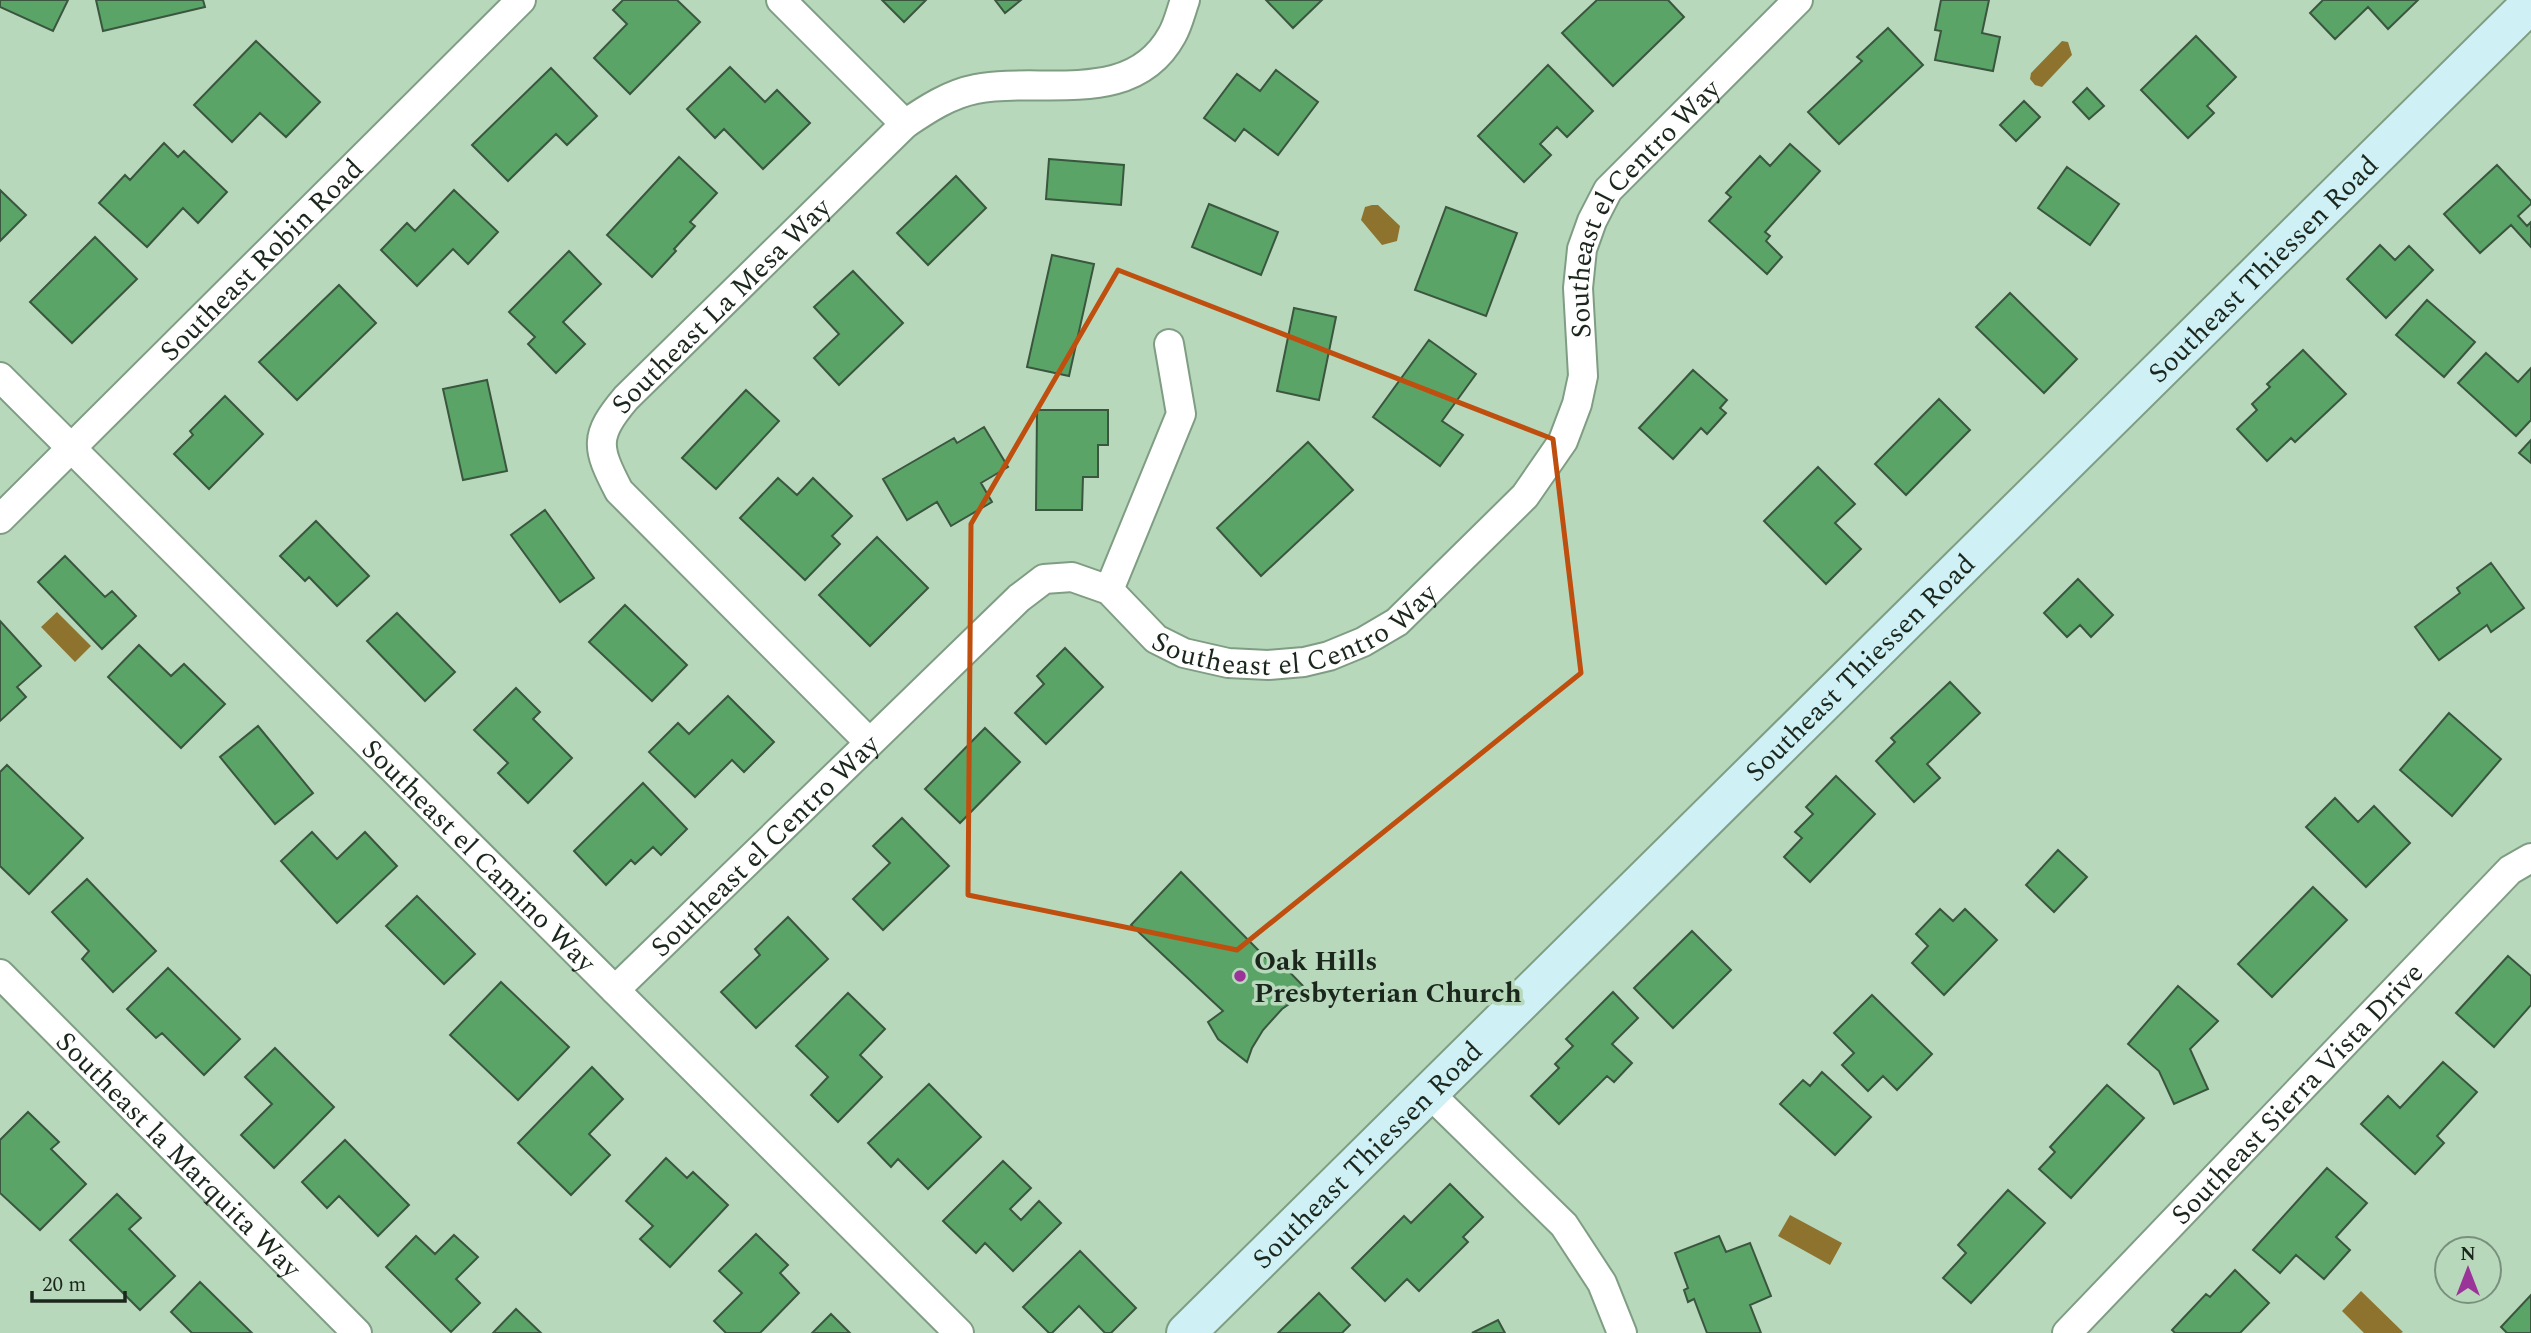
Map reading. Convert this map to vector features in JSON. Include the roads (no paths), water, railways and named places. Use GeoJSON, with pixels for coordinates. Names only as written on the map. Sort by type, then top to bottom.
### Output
{"type":"FeatureCollection","features":[{"type":"Feature","properties":{"kind":"main road","name":"Southeast Thiessen Road"},"geometry":{"type":"LineString","coordinates":[[1186,1333],[2531,3]]}},
{"type":"Feature","properties":{"kind":"street","name":"Southeast Robin Road"},"geometry":{"type":"LineString","coordinates":[[0,519],[521,0]]}},
{"type":"Feature","properties":{"kind":"street"},"geometry":{"type":"LineString","coordinates":[[780,0],[905,124]]}},
{"type":"Feature","properties":{"kind":"street","name":"Southeast La Mesa Way"},"geometry":{"type":"LineString","coordinates":[[869,742],[619,491],[604,463],[602,436],[608,419],[626,398],[905,124],[937,102],[975,89],[1018,84],[1095,85],[1131,74],[1158,55],[1172,34],[1185,0]]}},
{"type":"Feature","properties":{"kind":"street","name":"Southeast el Centro Way"},"geometry":{"type":"LineString","coordinates":[[615,990],[1019,598],[1044,579],[1072,577],[1109,590],[1156,639],[1184,653],[1228,663],[1304,663],[1363,642],[1397,622],[1525,496],[1563,441],[1577,404],[1583,376],[1578,288],[1583,249],[1592,221],[1608,190],[1798,0]]}},
{"type":"Feature","properties":{"kind":"street"},"geometry":{"type":"LineString","coordinates":[[1109,590],[1181,414],[1168,344]]}},
{"type":"Feature","properties":{"kind":"street","name":"Southeast el Camino Way"},"geometry":{"type":"LineString","coordinates":[[0,377],[958,1333]]}},
{"type":"Feature","properties":{"kind":"street","name":"Southeast Sierra Vista Drive"},"geometry":{"type":"LineString","coordinates":[[2067,1333],[2510,870],[2531,858]]}},
{"type":"Feature","properties":{"kind":"street","name":"Southeast la Marquita Way"},"geometry":{"type":"LineString","coordinates":[[0,974],[357,1333]]}},
{"type":"Feature","properties":{"kind":"street"},"geometry":{"type":"LineString","coordinates":[[1428,1092],[1564,1225],[1602,1283],[1622,1333]]}},
{"type":"Feature","properties":{"kind":"place","name":"Oak Hills Presbyterian Church"},"geometry":{"type":"Point","coordinates":[1240,976]}}]}
